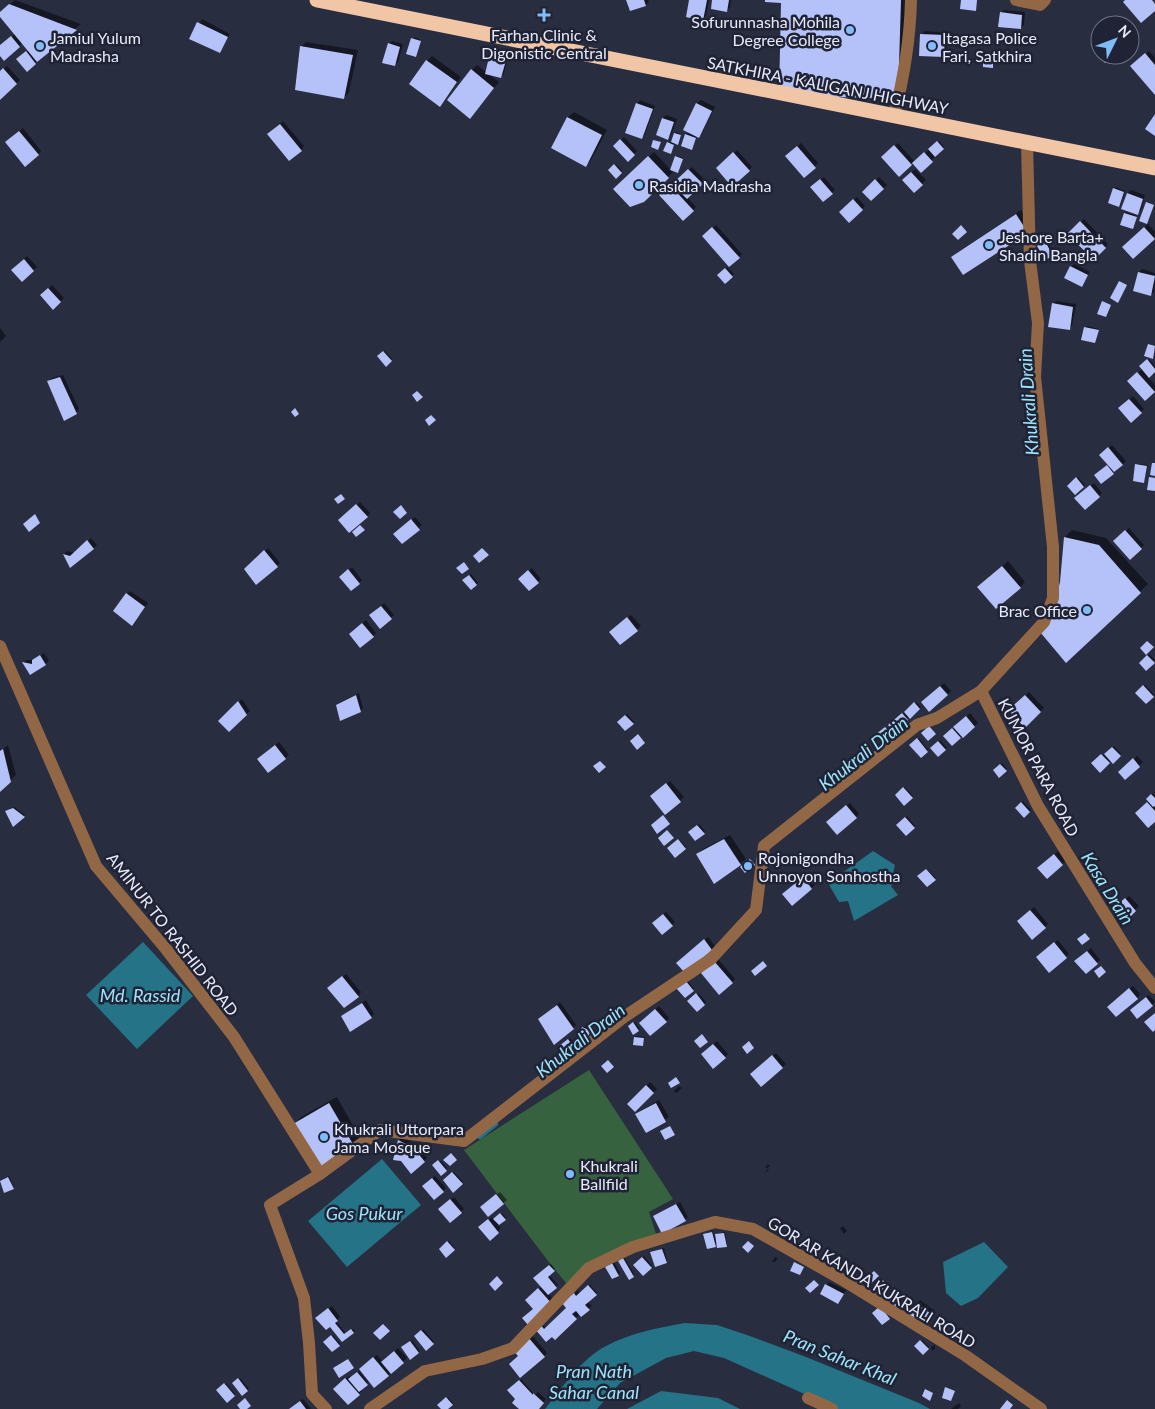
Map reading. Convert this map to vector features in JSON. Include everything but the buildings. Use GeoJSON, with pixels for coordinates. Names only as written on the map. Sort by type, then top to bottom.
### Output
{"type":"FeatureCollection","features":[{"type":"Feature","properties":{"kind":"highway","name":"SATKHIRA - KALIGANJ HIGHWAY"},"geometry":{"type":"LineString","coordinates":[[317,0],[1155,168]]}},
{"type":"Feature","properties":{"kind":"street"},"geometry":{"type":"LineString","coordinates":[[894,116],[903,79],[910,33],[911,0]]}},
{"type":"Feature","properties":{"kind":"street"},"geometry":{"type":"LineString","coordinates":[[1016,0],[1040,5],[1045,0]]}},
{"type":"Feature","properties":{"kind":"street","name":"KUMOR PARA ROAD"},"geometry":{"type":"LineString","coordinates":[[1027,143],[1030,261],[1038,323],[1035,377],[1053,547],[1054,598],[1044,622],[981,691],[1038,806],[1134,963],[1155,988]]}},
{"type":"Feature","properties":{"kind":"street","name":"AMINUR TO RASHID ROAD"},"geometry":{"type":"LineString","coordinates":[[0,646],[96,866],[166,949],[234,1037],[320,1174]]}},
{"type":"Feature","properties":{"kind":"street"},"geometry":{"type":"LineString","coordinates":[[326,1409],[312,1394],[310,1343],[304,1298],[270,1205],[320,1174],[380,1130],[464,1141],[624,1018],[711,959],[756,910],[764,846],[918,725],[937,718],[981,691]]}},
{"type":"Feature","properties":{"kind":"street","name":"GOR AR KANDA KUKRALI ROAD"},"geometry":{"type":"LineString","coordinates":[[370,1409],[425,1371],[482,1358],[513,1348],[589,1268],[633,1248],[715,1222],[753,1229],[966,1356],[1041,1409]]}},
{"type":"Feature","properties":{"kind":"street"},"geometry":{"type":"LineString","coordinates":[[808,1398],[832,1409]]}},
{"type":"Feature","properties":{"kind":"green space","name":"Khukrali Ballfild"},"geometry":{"type":"Polygon","coordinates":[[[589,1070],[673,1199],[649,1212],[656,1234],[566,1283],[464,1150],[589,1070]]]}},
{"type":"Feature","properties":{"kind":"water"},"geometry":{"type":"Polygon","coordinates":[[[873,851],[895,865],[893,874],[895,881],[891,886],[898,895],[854,921],[848,901],[839,902],[828,883],[873,851]]]}},
{"type":"Feature","properties":{"kind":"water","name":"Md. Rassid"},"geometry":{"type":"Polygon","coordinates":[[[143,942],[193,996],[137,1049],[86,995],[143,942]]]}},
{"type":"Feature","properties":{"kind":"water","name":"Gos Pukur"},"geometry":{"type":"Polygon","coordinates":[[[382,1159],[421,1205],[347,1267],[308,1221],[382,1159]]]}},
{"type":"Feature","properties":{"kind":"water"},"geometry":{"type":"Polygon","coordinates":[[[984,1242],[1008,1267],[978,1298],[961,1306],[946,1293],[943,1262],[984,1242]]]}},
{"type":"Feature","properties":{"kind":"water","name":"Pran Nath Sahar Canal"},"geometry":{"type":"Polygon","coordinates":[[[684,1323],[717,1325],[747,1335],[806,1357],[930,1409],[838,1409],[724,1358],[694,1351],[666,1358],[620,1383],[597,1409],[545,1409],[580,1366],[606,1346],[634,1334],[684,1323]]]}},
{"type":"Feature","properties":{"kind":"water"},"geometry":{"type":"Polygon","coordinates":[[[661,1391],[718,1398],[740,1409],[627,1409],[661,1391]]]}},
{"type":"Feature","properties":{"kind":"waterway","name":"Khukrali Drain"},"geometry":{"type":"LineString","coordinates":[[480,1137],[496,1124]]}},
{"type":"Feature","properties":{"kind":"place","name":"Farhan Clinic & Digonistic Central"},"geometry":{"type":"Point","coordinates":[544,15]}},
{"type":"Feature","properties":{"kind":"place","name":"Sofurunnasha Mohila Degree College"},"geometry":{"type":"Point","coordinates":[850,30]}},
{"type":"Feature","properties":{"kind":"place","name":"Jamiul Yulum Madrasha"},"geometry":{"type":"Point","coordinates":[40,46]}},
{"type":"Feature","properties":{"kind":"place","name":"Itagasa Police Fari, Satkhira"},"geometry":{"type":"Point","coordinates":[932,46]}},
{"type":"Feature","properties":{"kind":"place","name":"Rasidia Madrasha"},"geometry":{"type":"Point","coordinates":[639,185]}},
{"type":"Feature","properties":{"kind":"place","name":"Jeshore Barta+ Shadin Bangla"},"geometry":{"type":"Point","coordinates":[989,245]}},
{"type":"Feature","properties":{"kind":"place","name":"Brac Office"},"geometry":{"type":"Point","coordinates":[1087,610]}},
{"type":"Feature","properties":{"kind":"place","name":"Rojonigondha Unnoyon Sonhostha"},"geometry":{"type":"Point","coordinates":[748,866]}},
{"type":"Feature","properties":{"kind":"place","name":"Khukrali Uttorpara Jama Mosque"},"geometry":{"type":"Point","coordinates":[324,1137]}},
{"type":"Feature","properties":{"kind":"place","name":"Khukrali Ballfild"},"geometry":{"type":"Point","coordinates":[570,1174]}},
{"type":"Feature","properties":{"kind":"water label","name":"Kasa Drain"},"geometry":{"type":"Point","coordinates":[1108,888]}},
{"type":"Feature","properties":{"kind":"water label","name":"Pran Sahar Khal"},"geometry":{"type":"Point","coordinates":[840,1357]}}]}
